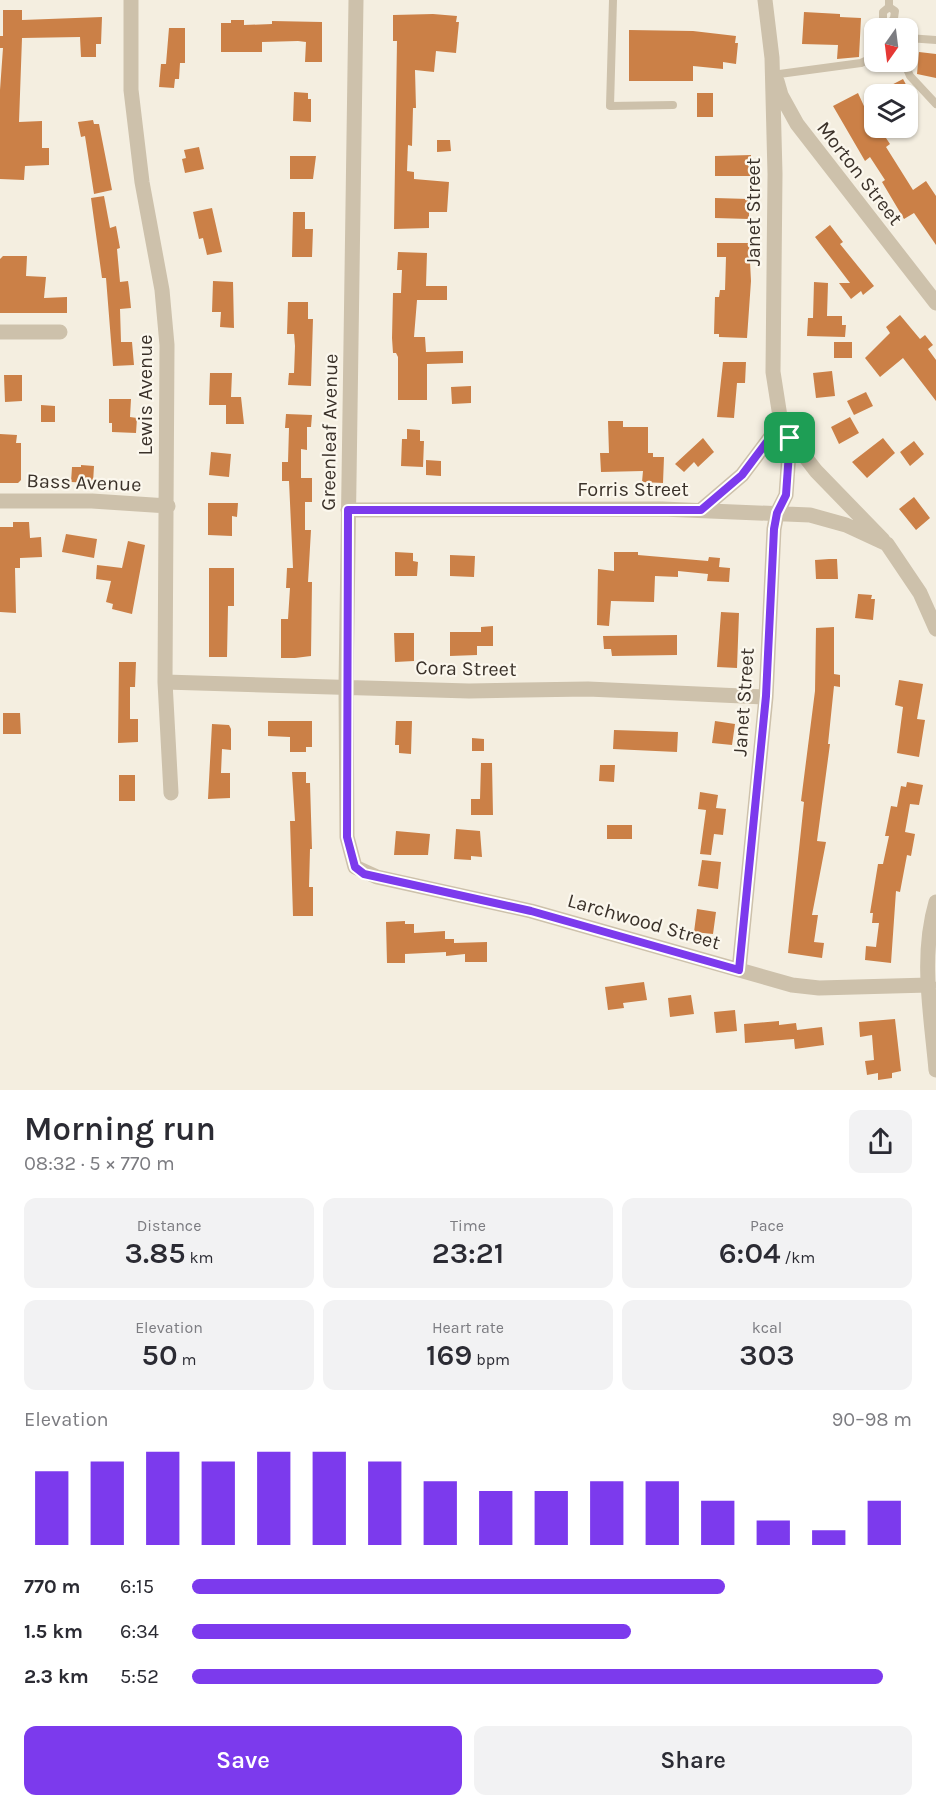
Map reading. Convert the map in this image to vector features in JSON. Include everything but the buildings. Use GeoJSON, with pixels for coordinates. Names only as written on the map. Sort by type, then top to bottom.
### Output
{"type":"FeatureCollection","features":[{"type":"Feature","properties":{"kind":"street","name":"Lewis Avenue"},"geometry":{"type":"LineString","coordinates":[[131,0],[131,90],[142,182],[162,290],[165,322],[168,506],[165,682],[171,793]]}},
{"type":"Feature","properties":{"kind":"street","name":"Greenleaf Avenue"},"geometry":{"type":"LineString","coordinates":[[354,865],[347,837],[346,686],[356,0]]}},
{"type":"Feature","properties":{"kind":"street","name":"Janet Street"},"geometry":{"type":"LineString","coordinates":[[765,0],[774,75],[773,372],[781,423],[816,471],[887,544]]}},
{"type":"Feature","properties":{"kind":"street","name":"Morton Street"},"geometry":{"type":"LineString","coordinates":[[774,75],[781,95],[796,124],[936,303]]}},
{"type":"Feature","properties":{"kind":"street"},"geometry":{"type":"LineString","coordinates":[[0,332],[60,332]]}},
{"type":"Feature","properties":{"kind":"street"},"geometry":{"type":"LineString","coordinates":[[701,510],[742,475],[781,423]]}},
{"type":"Feature","properties":{"kind":"street","name":"Janet Street"},"geometry":{"type":"LineString","coordinates":[[739,970],[766,696],[774,529],[777,513],[786,495],[790,438]]}},
{"type":"Feature","properties":{"kind":"street","name":"Bass Avenue"},"geometry":{"type":"LineString","coordinates":[[0,501],[92,501],[168,506]]}},
{"type":"Feature","properties":{"kind":"street","name":"Forris Street"},"geometry":{"type":"LineString","coordinates":[[348,510],[701,510],[810,515],[838,522],[887,544]]}},
{"type":"Feature","properties":{"kind":"street"},"geometry":{"type":"LineString","coordinates":[[887,544],[915,584],[936,629]]}},
{"type":"Feature","properties":{"kind":"street","name":"Cora Street"},"geometry":{"type":"LineString","coordinates":[[165,682],[469,691],[588,689],[766,696]]}},
{"type":"Feature","properties":{"kind":"street","name":"Larchwood Street"},"geometry":{"type":"LineString","coordinates":[[354,865],[364,874],[531,911],[792,985],[819,988],[929,985]]}},
{"type":"Feature","properties":{"kind":"street"},"geometry":{"type":"LineString","coordinates":[[936,902],[929,927],[927,962],[936,1070]]}},
{"type":"Feature","properties":{"kind":"lane"},"geometry":{"type":"LineString","coordinates":[[613,0],[610,106],[674,105]]}},
{"type":"Feature","properties":{"kind":"lane"},"geometry":{"type":"LineString","coordinates":[[883,18],[883,12],[889,3]]}},
{"type":"Feature","properties":{"kind":"lane"},"geometry":{"type":"LineString","coordinates":[[918,39],[936,40]]}},
{"type":"Feature","properties":{"kind":"lane"},"geometry":{"type":"LineString","coordinates":[[774,75],[864,62]]}},
{"type":"Feature","properties":{"kind":"lane"},"geometry":{"type":"LineString","coordinates":[[908,72],[936,104]]}},
{"type":"Feature","properties":{"kind":"route"},"geometry":{"type":"LineString","coordinates":[[781,423],[790,438],[786,495],[777,513],[774,529],[766,696],[739,970],[531,911],[364,874],[355,867],[349,854],[347,837],[348,510],[548,511],[662,508],[701,510],[722,495],[742,475],[781,423]]}}]}
